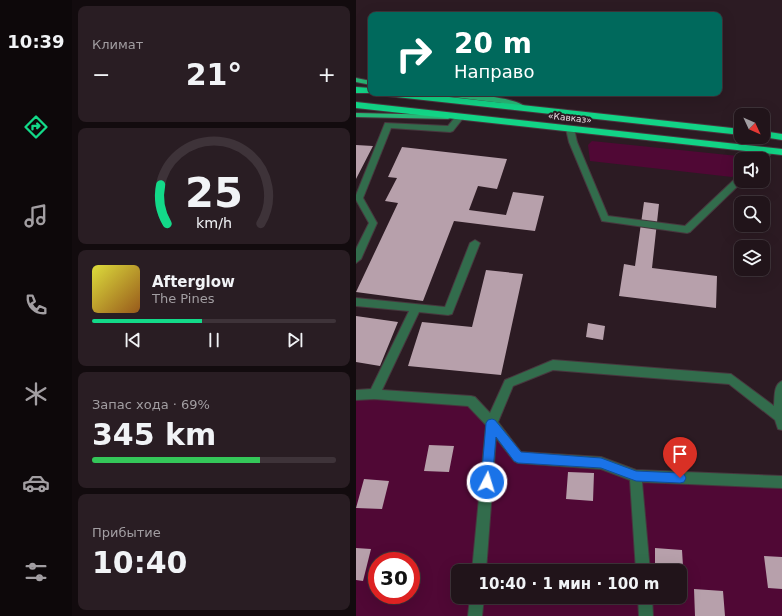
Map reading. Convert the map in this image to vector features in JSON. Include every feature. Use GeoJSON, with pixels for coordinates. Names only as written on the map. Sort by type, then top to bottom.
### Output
{"type":"FeatureCollection","features":[{"type":"Feature","properties":{"kind":"highway"},"geometry":{"type":"LineString","coordinates":[[356,90],[368,91]]}},
{"type":"Feature","properties":{"kind":"highway","name":"«Кавказ»"},"geometry":{"type":"LineString","coordinates":[[418,96],[522,106],[734,131]]}},
{"type":"Feature","properties":{"kind":"highway","name":"«Кавказ»"},"geometry":{"type":"LineString","coordinates":[[356,105],[782,152]]}},
{"type":"Feature","properties":{"kind":"highway"},"geometry":{"type":"LineString","coordinates":[[770,135],[782,137]]}},
{"type":"Feature","properties":{"kind":"main road"},"geometry":{"type":"LineString","coordinates":[[356,80],[368,82]]}},
{"type":"Feature","properties":{"kind":"main road"},"geometry":{"type":"LineString","coordinates":[[460,96],[522,106]]}},
{"type":"Feature","properties":{"kind":"main road"},"geometry":{"type":"LineString","coordinates":[[356,115],[460,117]]}},
{"type":"Feature","properties":{"kind":"street"},"geometry":{"type":"LineString","coordinates":[[356,259],[372,223],[359,198],[388,125],[450,129],[460,117]]}},
{"type":"Feature","properties":{"kind":"street"},"geometry":{"type":"LineString","coordinates":[[570,129],[572,142],[605,219],[687,230],[734,185]]}},
{"type":"Feature","properties":{"kind":"street"},"geometry":{"type":"LineString","coordinates":[[356,302],[448,311],[475,244]]}},
{"type":"Feature","properties":{"kind":"street"},"geometry":{"type":"LineString","coordinates":[[374,394],[416,307]]}},
{"type":"Feature","properties":{"kind":"street"},"geometry":{"type":"LineString","coordinates":[[480,564],[492,423],[509,383],[553,366],[731,379],[780,421]]}},
{"type":"Feature","properties":{"kind":"street"},"geometry":{"type":"LineString","coordinates":[[780,421],[782,386]]}},
{"type":"Feature","properties":{"kind":"street"},"geometry":{"type":"LineString","coordinates":[[356,395],[374,394],[471,401],[492,423],[518,457],[601,463],[636,476],[782,482]]}},
{"type":"Feature","properties":{"kind":"street"},"geometry":{"type":"LineString","coordinates":[[636,476],[642,564]]}},
{"type":"Feature","properties":{"kind":"street"},"geometry":{"type":"LineString","coordinates":[[475,616],[476,604]]}},
{"type":"Feature","properties":{"kind":"street"},"geometry":{"type":"LineString","coordinates":[[645,604],[646,616]]}},
{"type":"Feature","properties":{"kind":"shaded area"},"geometry":{"type":"Polygon","coordinates":[[[592,141],[734,156],[734,175],[732,177],[590,161],[588,145],[592,141]]]}},
{"type":"Feature","properties":{"kind":"shaded area"},"geometry":{"type":"Polygon","coordinates":[[[356,395],[471,401],[518,457],[601,463],[636,476],[782,482],[782,616],[356,616],[356,395]]]}},
{"type":"Feature","properties":{"kind":"building"},"geometry":{"type":"Polygon","coordinates":[[[356,145],[373,146],[356,179],[356,145]]]}},
{"type":"Feature","properties":{"kind":"building"},"geometry":{"type":"Polygon","coordinates":[[[402,147],[507,159],[497,189],[478,186],[469,210],[506,215],[513,192],[544,196],[535,231],[454,221],[423,301],[356,292],[398,203],[385,201],[397,178],[388,177],[402,147]]]}},
{"type":"Feature","properties":{"kind":"building"},"geometry":{"type":"Polygon","coordinates":[[[644,202],[659,204],[652,268],[717,276],[716,308],[619,296],[624,264],[635,266],[644,202]]]}},
{"type":"Feature","properties":{"kind":"building"},"geometry":{"type":"Polygon","coordinates":[[[486,270],[523,274],[501,375],[408,366],[422,322],[472,327],[486,270]]]}},
{"type":"Feature","properties":{"kind":"building"},"geometry":{"type":"Polygon","coordinates":[[[356,316],[398,322],[380,366],[356,362],[356,316]]]}},
{"type":"Feature","properties":{"kind":"building"},"geometry":{"type":"Polygon","coordinates":[[[588,323],[605,326],[603,340],[586,337],[588,323]]]}},
{"type":"Feature","properties":{"kind":"building"},"geometry":{"type":"Polygon","coordinates":[[[429,445],[454,446],[449,472],[424,471],[429,445]]]}},
{"type":"Feature","properties":{"kind":"building"},"geometry":{"type":"Polygon","coordinates":[[[568,472],[594,473],[593,501],[566,499],[568,472]]]}},
{"type":"Feature","properties":{"kind":"building"},"geometry":{"type":"Polygon","coordinates":[[[364,479],[389,481],[382,509],[356,508],[364,479]]]}},
{"type":"Feature","properties":{"kind":"building"},"geometry":{"type":"Polygon","coordinates":[[[356,548],[371,549],[370,552],[368,552],[368,561],[363,581],[356,580],[356,548]]]}},
{"type":"Feature","properties":{"kind":"building"},"geometry":{"type":"Polygon","coordinates":[[[655,548],[682,550],[683,564],[655,564],[655,548]]]}},
{"type":"Feature","properties":{"kind":"building"},"geometry":{"type":"Polygon","coordinates":[[[764,556],[782,557],[782,589],[768,588],[764,556]]]}},
{"type":"Feature","properties":{"kind":"building"},"geometry":{"type":"Polygon","coordinates":[[[694,589],[723,591],[725,616],[695,616],[694,589]]]}},
{"type":"Feature","properties":{"kind":"route"},"geometry":{"type":"LineString","coordinates":[[487,482],[492,423],[518,457],[601,463],[636,476],[680,478]]}}]}
